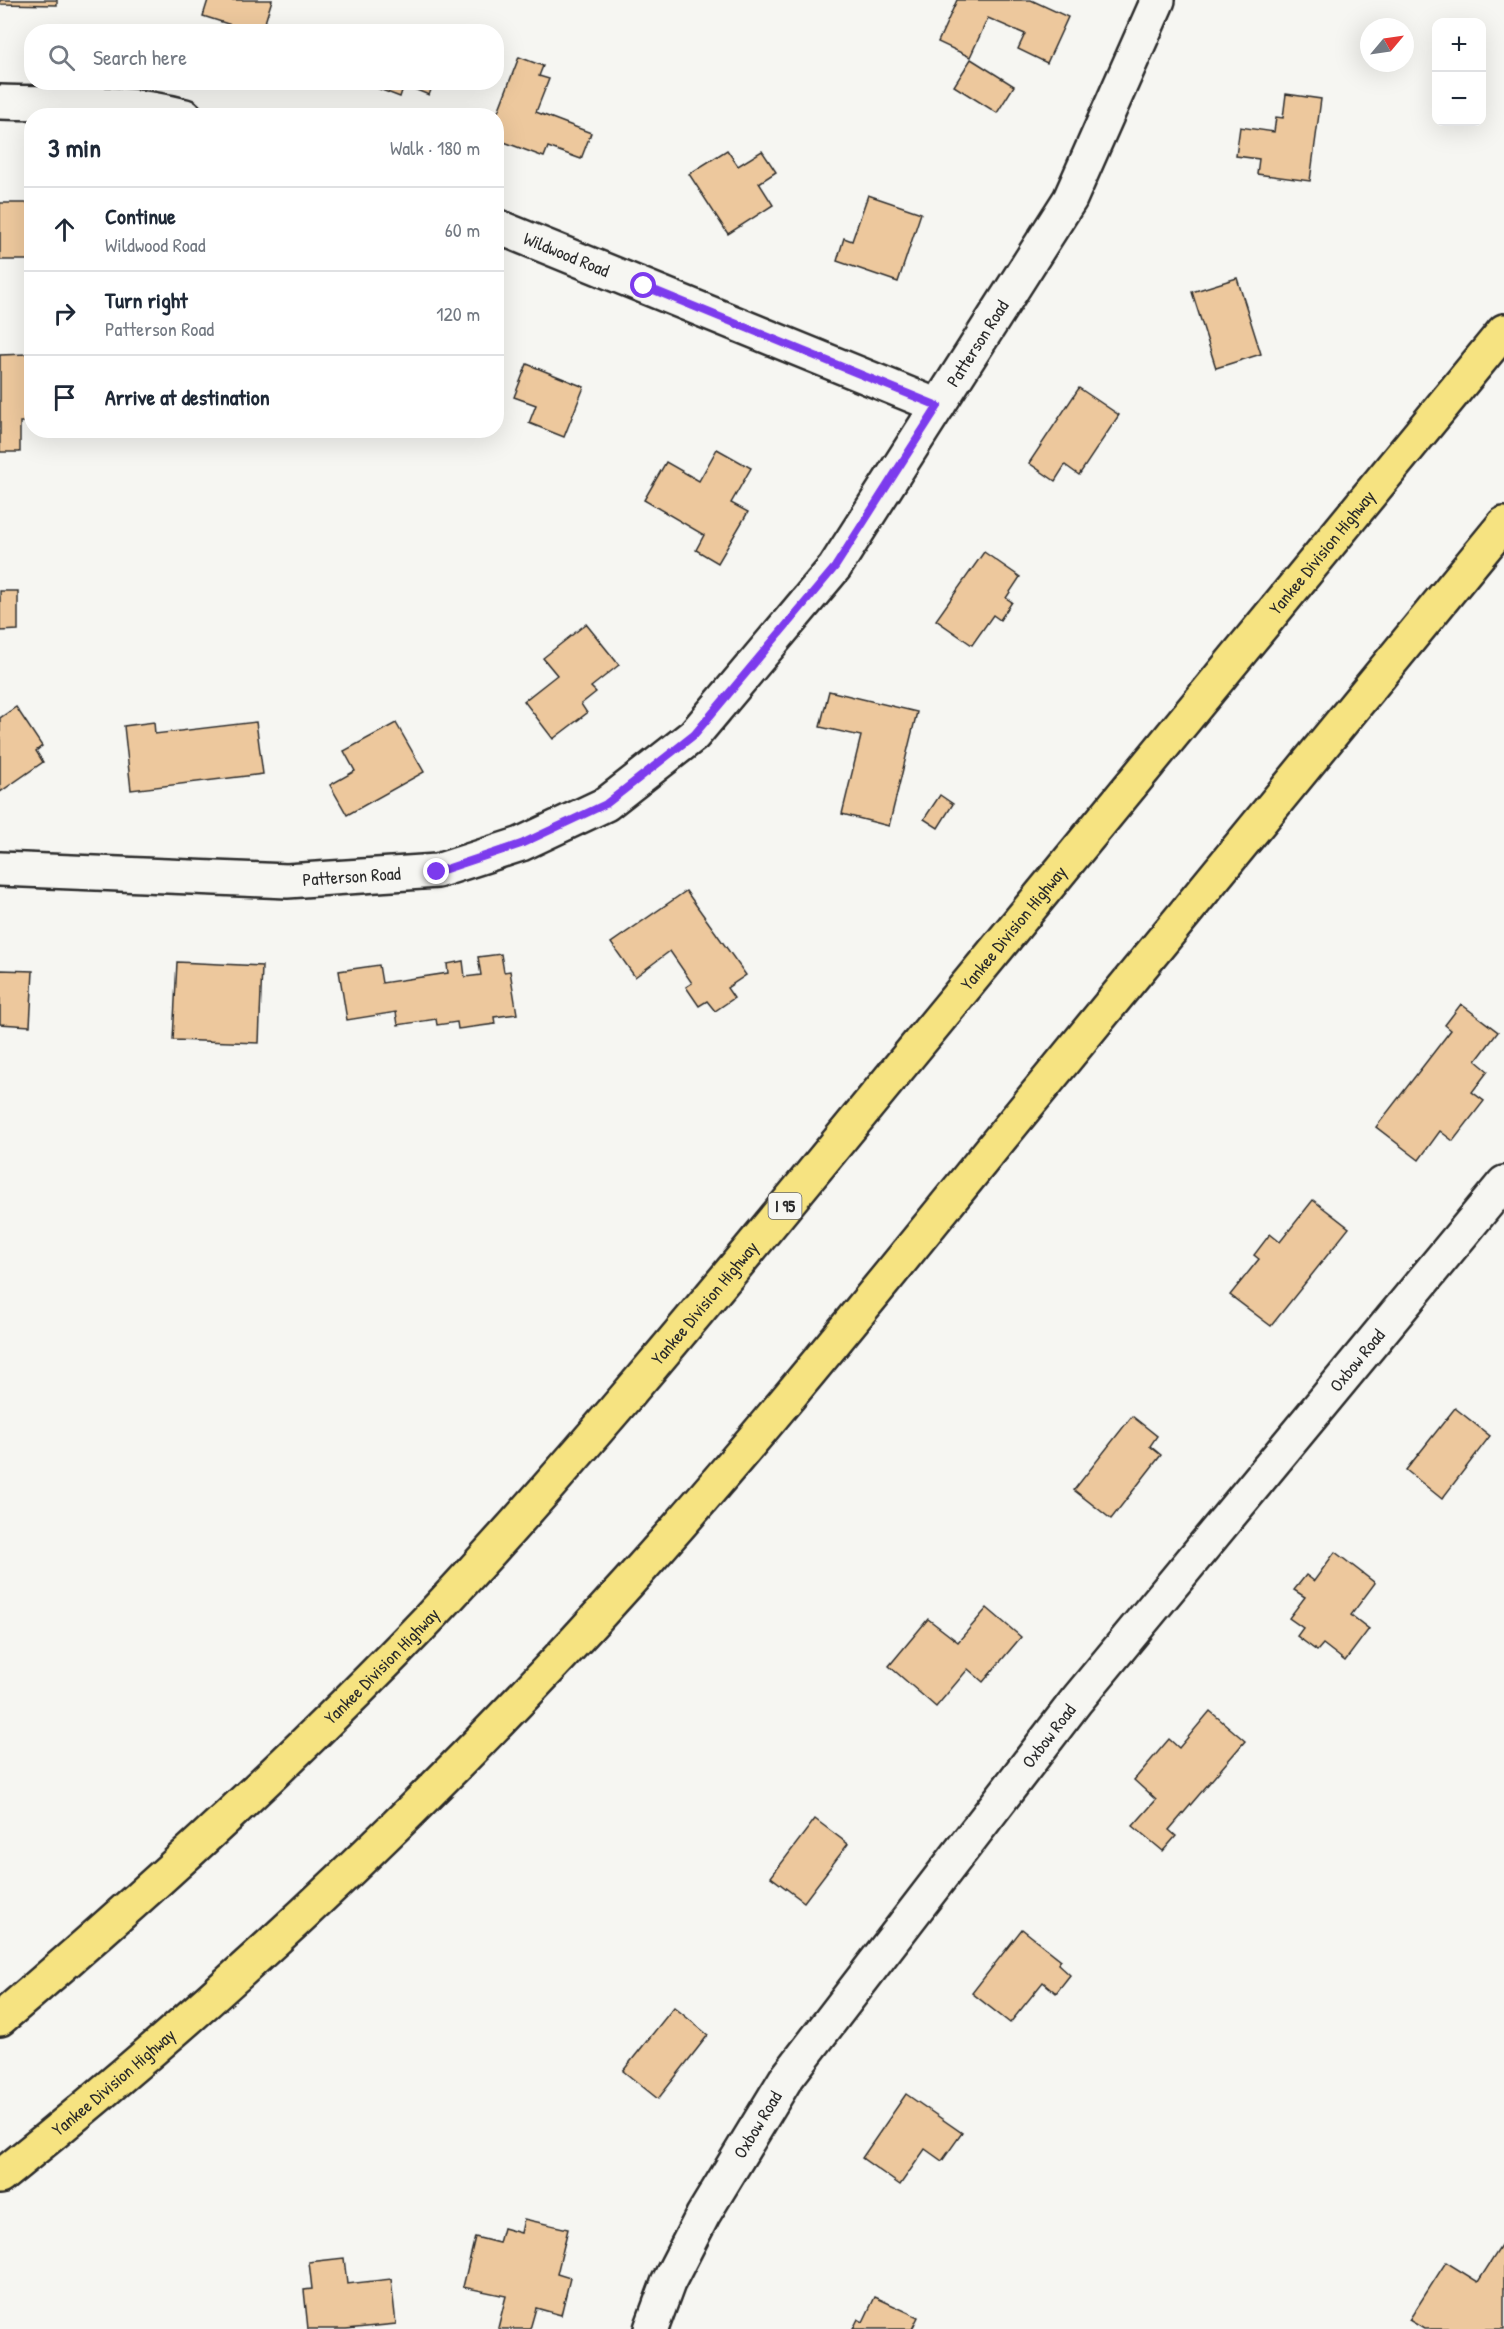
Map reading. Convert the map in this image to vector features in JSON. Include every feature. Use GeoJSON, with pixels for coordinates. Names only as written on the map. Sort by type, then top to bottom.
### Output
{"type":"FeatureCollection","features":[{"type":"Feature","properties":{"kind":"highway","name":"Yankee Division Highway"},"geometry":{"type":"LineString","coordinates":[[0,2019],[111,1924],[273,1774],[429,1617],[529,1508],[756,1242],[1504,331]]}},
{"type":"Feature","properties":{"kind":"highway","name":"Yankee Division Highway"},"geometry":{"type":"LineString","coordinates":[[0,2177],[141,2059],[317,1901],[471,1751],[627,1585],[772,1417],[1504,524]]}},
{"type":"Feature","properties":{"kind":"street","name":"Patterson Road"},"geometry":{"type":"LineString","coordinates":[[0,869],[287,881],[437,872],[521,844],[606,804],[694,735],[835,567],[1070,199],[1158,0]]}},
{"type":"Feature","properties":{"kind":"street"},"geometry":{"type":"LineString","coordinates":[[0,102],[145,108]]}},
{"type":"Feature","properties":{"kind":"street","name":"Wildwood Road"},"geometry":{"type":"LineString","coordinates":[[504,229],[938,406]]}},
{"type":"Feature","properties":{"kind":"street","name":"Oxbow Road"},"geometry":{"type":"LineString","coordinates":[[651,2329],[668,2283],[703,2215],[786,2080],[1076,1701],[1504,1183]]}},
{"type":"Feature","properties":{"kind":"building"},"geometry":{"type":"Polygon","coordinates":[[[0,0],[57,0],[57,5],[0,4],[0,0]]]}},
{"type":"Feature","properties":{"kind":"building"},"geometry":{"type":"Polygon","coordinates":[[[208,0],[272,0],[264,24],[228,24],[203,16],[208,0]]]}},
{"type":"Feature","properties":{"kind":"building"},"geometry":{"type":"Polygon","coordinates":[[[957,0],[1031,0],[1068,17],[1047,63],[1018,49],[1025,34],[988,18],[970,57],[938,42],[957,0]]]}},
{"type":"Feature","properties":{"kind":"building"},"geometry":{"type":"Polygon","coordinates":[[[519,57],[543,66],[539,76],[549,79],[536,112],[591,133],[581,159],[548,147],[544,157],[504,142],[504,108],[499,108],[519,57]]]}},
{"type":"Feature","properties":{"kind":"building"},"geometry":{"type":"Polygon","coordinates":[[[971,59],[1014,86],[997,113],[954,86],[971,59]]]}},
{"type":"Feature","properties":{"kind":"building"},"geometry":{"type":"Polygon","coordinates":[[[382,90],[402,90],[400,97],[382,90]]]}},
{"type":"Feature","properties":{"kind":"building"},"geometry":{"type":"Polygon","coordinates":[[[416,90],[431,90],[429,95],[416,90]]]}},
{"type":"Feature","properties":{"kind":"building"},"geometry":{"type":"Polygon","coordinates":[[[1286,94],[1321,99],[1310,181],[1257,174],[1259,159],[1236,156],[1240,127],[1274,132],[1276,117],[1283,118],[1286,94]]]}},
{"type":"Feature","properties":{"kind":"building"},"geometry":{"type":"Polygon","coordinates":[[[727,150],[738,166],[762,151],[776,172],[759,183],[773,205],[728,234],[689,174],[727,150]]]}},
{"type":"Feature","properties":{"kind":"building"},"geometry":{"type":"Polygon","coordinates":[[[868,195],[921,213],[898,282],[837,261],[844,238],[852,241],[868,195]]]}},
{"type":"Feature","properties":{"kind":"building"},"geometry":{"type":"Polygon","coordinates":[[[0,203],[24,203],[24,260],[0,260],[0,203]]]}},
{"type":"Feature","properties":{"kind":"building"},"geometry":{"type":"Polygon","coordinates":[[[1237,278],[1261,354],[1216,368],[1192,292],[1237,278]]]}},
{"type":"Feature","properties":{"kind":"building"},"geometry":{"type":"Polygon","coordinates":[[[24,354],[24,422],[20,422],[20,452],[0,452],[0,355],[24,354]]]}},
{"type":"Feature","properties":{"kind":"building"},"geometry":{"type":"Polygon","coordinates":[[[527,364],[584,387],[564,437],[529,423],[536,405],[514,397],[527,364]]]}},
{"type":"Feature","properties":{"kind":"building"},"geometry":{"type":"Polygon","coordinates":[[[1079,388],[1119,415],[1079,475],[1065,465],[1055,481],[1029,463],[1079,388]]]}},
{"type":"Feature","properties":{"kind":"building"},"geometry":{"type":"Polygon","coordinates":[[[717,449],[751,468],[731,503],[748,512],[718,563],[696,550],[704,535],[644,500],[666,462],[699,481],[717,449]]]}},
{"type":"Feature","properties":{"kind":"building"},"geometry":{"type":"Polygon","coordinates":[[[984,552],[1020,577],[1006,598],[1012,602],[1000,620],[993,615],[972,645],[936,620],[984,552]]]}},
{"type":"Feature","properties":{"kind":"building"},"geometry":{"type":"Polygon","coordinates":[[[0,591],[18,591],[18,630],[0,631],[0,591]]]}},
{"type":"Feature","properties":{"kind":"building"},"geometry":{"type":"Polygon","coordinates":[[[586,624],[619,665],[591,687],[596,692],[581,704],[587,713],[553,739],[524,701],[557,675],[543,658],[586,624]]]}},
{"type":"Feature","properties":{"kind":"building"},"geometry":{"type":"Polygon","coordinates":[[[829,691],[917,712],[889,826],[842,814],[861,736],[820,727],[829,691]]]}},
{"type":"Feature","properties":{"kind":"building"},"geometry":{"type":"Polygon","coordinates":[[[16,707],[42,746],[36,751],[43,762],[0,792],[0,718],[16,707]]]}},
{"type":"Feature","properties":{"kind":"building"},"geometry":{"type":"Polygon","coordinates":[[[154,722],[155,734],[256,722],[263,774],[131,790],[124,726],[154,722]]]}},
{"type":"Feature","properties":{"kind":"building"},"geometry":{"type":"Polygon","coordinates":[[[396,723],[424,772],[347,815],[330,785],[355,771],[344,751],[396,723]]]}},
{"type":"Feature","properties":{"kind":"building"},"geometry":{"type":"Polygon","coordinates":[[[940,795],[953,804],[938,828],[924,819],[940,795]]]}},
{"type":"Feature","properties":{"kind":"building"},"geometry":{"type":"Polygon","coordinates":[[[686,891],[746,975],[727,988],[734,998],[715,1011],[707,1001],[699,1006],[686,987],[692,983],[670,951],[635,977],[611,943],[686,891]]]}},
{"type":"Feature","properties":{"kind":"building"},"geometry":{"type":"Polygon","coordinates":[[[501,954],[504,972],[510,971],[517,1014],[494,1017],[495,1024],[458,1029],[457,1022],[437,1025],[436,1019],[398,1025],[396,1012],[347,1020],[339,971],[379,965],[382,983],[448,973],[447,964],[463,961],[465,977],[481,975],[478,957],[501,954]]]}},
{"type":"Feature","properties":{"kind":"building"},"geometry":{"type":"Polygon","coordinates":[[[177,962],[262,966],[259,1043],[173,1040],[177,962]]]}},
{"type":"Feature","properties":{"kind":"building"},"geometry":{"type":"Polygon","coordinates":[[[0,970],[33,971],[30,1026],[0,1024],[0,970]]]}},
{"type":"Feature","properties":{"kind":"building"},"geometry":{"type":"Polygon","coordinates":[[[1461,1004],[1498,1032],[1476,1061],[1488,1071],[1472,1092],[1484,1101],[1453,1141],[1440,1131],[1419,1160],[1376,1127],[1451,1030],[1445,1025],[1461,1004]]]}},
{"type":"Feature","properties":{"kind":"building"},"geometry":{"type":"Polygon","coordinates":[[[1313,1200],[1349,1228],[1271,1326],[1230,1295],[1259,1259],[1254,1255],[1270,1234],[1280,1242],[1313,1200]]]}},
{"type":"Feature","properties":{"kind":"building"},"geometry":{"type":"Polygon","coordinates":[[[1455,1408],[1490,1436],[1442,1499],[1406,1470],[1455,1408]]]}},
{"type":"Feature","properties":{"kind":"building"},"geometry":{"type":"Polygon","coordinates":[[[1132,1416],[1157,1436],[1150,1446],[1161,1455],[1111,1519],[1074,1490],[1132,1416]]]}},
{"type":"Feature","properties":{"kind":"building"},"geometry":{"type":"Polygon","coordinates":[[[1335,1552],[1375,1583],[1351,1615],[1369,1629],[1345,1661],[1323,1644],[1317,1651],[1297,1636],[1303,1628],[1289,1618],[1305,1597],[1294,1590],[1306,1575],[1314,1581],[1335,1552]]]}},
{"type":"Feature","properties":{"kind":"building"},"geometry":{"type":"Polygon","coordinates":[[[987,1608],[1021,1637],[983,1682],[968,1669],[936,1707],[889,1666],[928,1619],[958,1642],[987,1608]]]}},
{"type":"Feature","properties":{"kind":"building"},"geometry":{"type":"Polygon","coordinates":[[[1210,1711],[1245,1741],[1169,1830],[1176,1836],[1163,1851],[1133,1826],[1156,1800],[1134,1780],[1169,1739],[1179,1748],[1210,1711]]]}},
{"type":"Feature","properties":{"kind":"building"},"geometry":{"type":"Polygon","coordinates":[[[815,1819],[848,1844],[804,1902],[771,1877],[815,1819]]]}},
{"type":"Feature","properties":{"kind":"building"},"geometry":{"type":"Polygon","coordinates":[[[1022,1929],[1061,1960],[1058,1964],[1070,1975],[1056,1993],[1043,1982],[1010,2023],[972,1993],[1022,1929]]]}},
{"type":"Feature","properties":{"kind":"building"},"geometry":{"type":"Polygon","coordinates":[[[674,2007],[708,2035],[658,2099],[623,2071],[674,2007]]]}},
{"type":"Feature","properties":{"kind":"building"},"geometry":{"type":"Polygon","coordinates":[[[906,2094],[962,2133],[942,2161],[925,2149],[900,2185],[862,2158],[906,2094]]]}},
{"type":"Feature","properties":{"kind":"building"},"geometry":{"type":"Polygon","coordinates":[[[524,2219],[568,2229],[557,2274],[570,2278],[561,2315],[536,2308],[530,2329],[498,2328],[506,2296],[463,2287],[475,2237],[499,2243],[503,2228],[521,2233],[524,2219]]]}},
{"type":"Feature","properties":{"kind":"building"},"geometry":{"type":"Polygon","coordinates":[[[1501,2246],[1504,2248],[1504,2329],[1424,2329],[1409,2320],[1446,2262],[1478,2282],[1501,2246]]]}},
{"type":"Feature","properties":{"kind":"building"},"geometry":{"type":"Polygon","coordinates":[[[344,2258],[347,2284],[391,2279],[396,2324],[346,2329],[308,2329],[304,2290],[312,2289],[309,2262],[344,2258]]]}},
{"type":"Feature","properties":{"kind":"building"},"geometry":{"type":"Polygon","coordinates":[[[875,2297],[918,2317],[912,2329],[853,2329],[858,2319],[863,2322],[875,2297]]]}},
{"type":"Feature","properties":{"kind":"route"},"geometry":{"type":"LineString","coordinates":[[437,872],[521,844],[606,804],[694,735],[835,567],[938,406],[644,286]]}}]}
